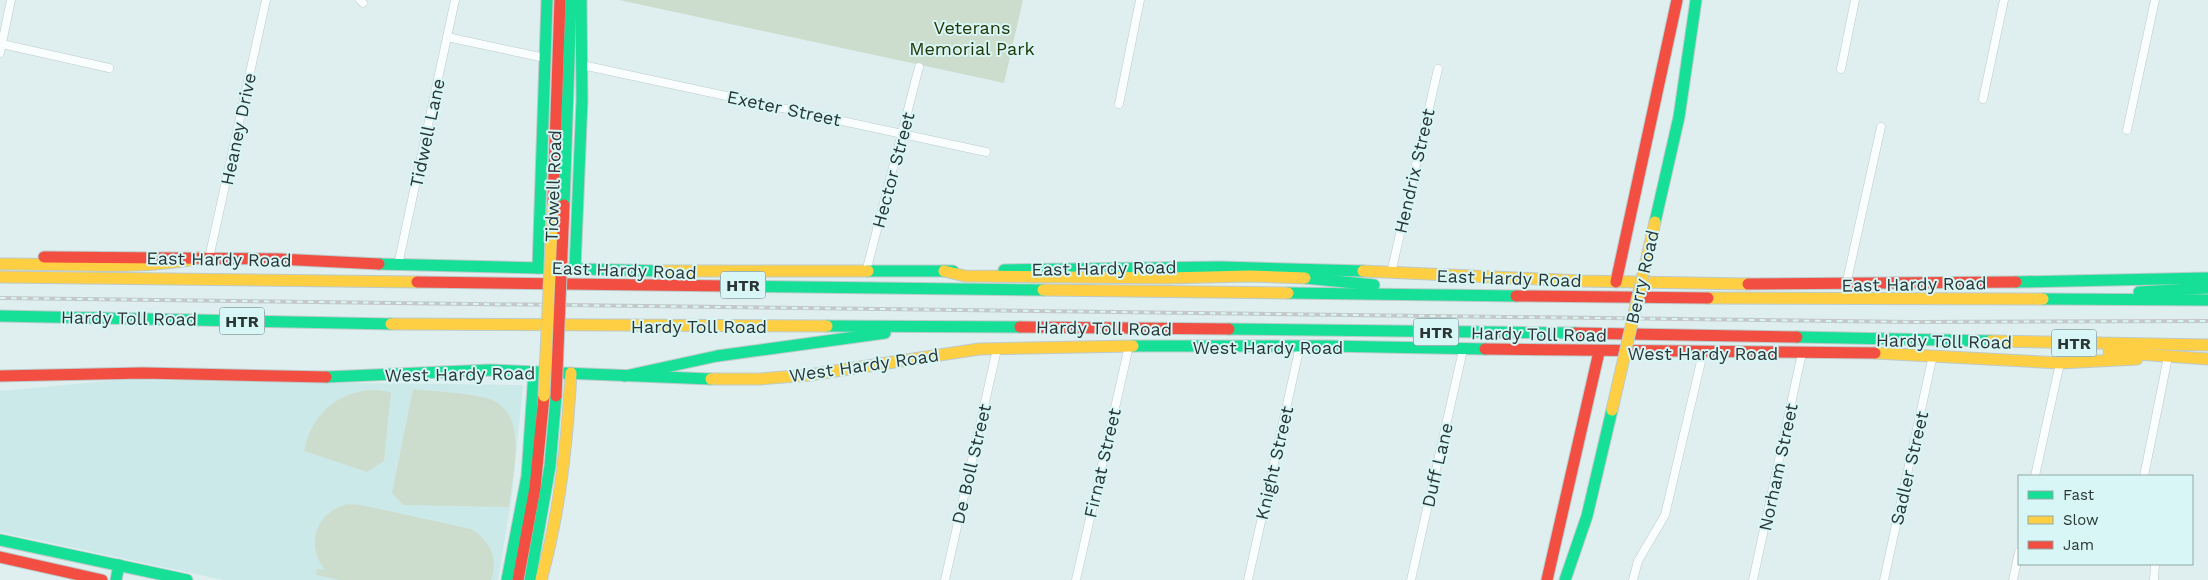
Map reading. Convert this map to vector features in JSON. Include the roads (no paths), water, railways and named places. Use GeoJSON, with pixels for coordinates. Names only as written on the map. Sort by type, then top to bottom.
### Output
{"type":"FeatureCollection","features":[{"type":"Feature","properties":{"kind":"main road"},"geometry":{"type":"LineString","coordinates":[[538,268],[547,0]]}},
{"type":"Feature","properties":{"kind":"main road","name":"Tidwell Road"},"geometry":{"type":"LineString","coordinates":[[558,205],[560,0]]}},
{"type":"Feature","properties":{"kind":"main road","name":"Tidwell Road"},"geometry":{"type":"LineString","coordinates":[[530,580],[547,492],[558,205],[571,0]]}},
{"type":"Feature","properties":{"kind":"main road"},"geometry":{"type":"LineString","coordinates":[[575,268],[582,65],[581,0]]}},
{"type":"Feature","properties":{"kind":"main road"},"geometry":{"type":"LineString","coordinates":[[1616,282],[1677,0]]}},
{"type":"Feature","properties":{"kind":"main road","name":"Berry Road"},"geometry":{"type":"LineString","coordinates":[[1565,580],[1587,516],[1679,117],[1693,32],[1696,0]]}},
{"type":"Feature","properties":{"kind":"main road"},"geometry":{"type":"LineString","coordinates":[[1672,23],[1693,32]]}},
{"type":"Feature","properties":{"kind":"main road"},"geometry":{"type":"LineString","coordinates":[[538,247],[546,256],[559,257],[567,253],[576,241]]}},
{"type":"Feature","properties":{"kind":"main road","name":"East Hardy Road"},"geometry":{"type":"LineString","coordinates":[[0,258],[317,260],[398,265],[709,272],[866,272],[1147,267],[1391,272],[1616,282],[1846,284],[2078,282],[2208,278]]}},
{"type":"Feature","properties":{"kind":"main road"},"geometry":{"type":"LineString","coordinates":[[0,264],[112,266],[179,263],[205,258]]}},
{"type":"Feature","properties":{"kind":"main road"},"geometry":{"type":"LineString","coordinates":[[944,271],[965,276],[1294,278],[1486,295]]}},
{"type":"Feature","properties":{"kind":"main road","name":"HTR"},"geometry":{"type":"LineString","coordinates":[[0,277],[1486,295],[2208,300]]}},
{"type":"Feature","properties":{"kind":"main road"},"geometry":{"type":"LineString","coordinates":[[2066,299],[2148,291],[2208,288]]}},
{"type":"Feature","properties":{"kind":"main road","name":"Hardy Toll Road"},"geometry":{"type":"LineString","coordinates":[[0,316],[392,324],[931,326],[1507,333],[1941,342],[2208,345]]}},
{"type":"Feature","properties":{"kind":"main road"},"geometry":{"type":"LineString","coordinates":[[625,376],[717,356],[931,326]]}},
{"type":"Feature","properties":{"kind":"main road"},"geometry":{"type":"LineString","coordinates":[[1941,342],[2208,359]]}},
{"type":"Feature","properties":{"kind":"main road","name":"West Hardy Road"},"geometry":{"type":"LineString","coordinates":[[0,376],[143,373],[337,377],[489,370],[725,380],[809,375],[966,350],[1129,346],[1300,346],[1702,353],[1895,353],[2060,363],[2168,358],[2208,359]]}},
{"type":"Feature","properties":{"kind":"main road"},"geometry":{"type":"LineString","coordinates":[[1547,580],[1599,352]]}},
{"type":"Feature","properties":{"kind":"main road"},"geometry":{"type":"LineString","coordinates":[[507,580],[527,476],[534,372]]}},
{"type":"Feature","properties":{"kind":"main road"},"geometry":{"type":"LineString","coordinates":[[541,580],[557,519],[567,434],[571,373]]}},
{"type":"Feature","properties":{"kind":"main road"},"geometry":{"type":"LineString","coordinates":[[532,393],[542,384],[548,383],[558,384],[569,395]]}},
{"type":"Feature","properties":{"kind":"main road","name":"Tidwell Road"},"geometry":{"type":"LineString","coordinates":[[518,580],[536,490],[550,396]]}},
{"type":"Feature","properties":{"kind":"main road"},"geometry":{"type":"LineString","coordinates":[[0,540],[187,580]]}},
{"type":"Feature","properties":{"kind":"main road"},"geometry":{"type":"LineString","coordinates":[[1554,553],[1572,562]]}},
{"type":"Feature","properties":{"kind":"main road"},"geometry":{"type":"LineString","coordinates":[[0,557],[102,580]]}},
{"type":"Feature","properties":{"kind":"main road"},"geometry":{"type":"LineString","coordinates":[[116,580],[119,565]]}},
{"type":"Feature","properties":{"kind":"street"},"geometry":{"type":"LineString","coordinates":[[0,53],[11,0]]}},
{"type":"Feature","properties":{"kind":"street","name":"Heaney Drive"},"geometry":{"type":"LineString","coordinates":[[205,258],[266,0]]}},
{"type":"Feature","properties":{"kind":"street","name":"Tidwell Lane"},"geometry":{"type":"LineString","coordinates":[[398,265],[455,0]]}},
{"type":"Feature","properties":{"kind":"street"},"geometry":{"type":"LineString","coordinates":[[1119,104],[1140,0]]}},
{"type":"Feature","properties":{"kind":"street"},"geometry":{"type":"LineString","coordinates":[[1841,69],[1856,0]]}},
{"type":"Feature","properties":{"kind":"street"},"geometry":{"type":"LineString","coordinates":[[1983,98],[2004,0]]}},
{"type":"Feature","properties":{"kind":"street"},"geometry":{"type":"LineString","coordinates":[[2127,130],[2155,0]]}},
{"type":"Feature","properties":{"kind":"street"},"geometry":{"type":"LineString","coordinates":[[447,37],[545,58]]}},
{"type":"Feature","properties":{"kind":"street"},"geometry":{"type":"LineString","coordinates":[[2,44],[109,68]]}},
{"type":"Feature","properties":{"kind":"street","name":"Exeter Street"},"geometry":{"type":"LineString","coordinates":[[582,65],[986,152]]}},
{"type":"Feature","properties":{"kind":"street","name":"Hector Street"},"geometry":{"type":"LineString","coordinates":[[866,272],[903,134],[918,67]]}},
{"type":"Feature","properties":{"kind":"street","name":"Hendrix Street"},"geometry":{"type":"LineString","coordinates":[[1391,272],[1438,69]]}},
{"type":"Feature","properties":{"kind":"street"},"geometry":{"type":"LineString","coordinates":[[1846,284],[1881,127]]}},
{"type":"Feature","properties":{"kind":"street","name":"Firnat Street"},"geometry":{"type":"LineString","coordinates":[[1076,580],[1129,346]]}},
{"type":"Feature","properties":{"kind":"street","name":"Knight Street"},"geometry":{"type":"LineString","coordinates":[[1248,580],[1300,346]]}},
{"type":"Feature","properties":{"kind":"street","name":"De Boll Street"},"geometry":{"type":"LineString","coordinates":[[945,580],[997,349]]}},
{"type":"Feature","properties":{"kind":"street","name":"Duff Lane"},"geometry":{"type":"LineString","coordinates":[[1411,580],[1463,350]]}},
{"type":"Feature","properties":{"kind":"street"},"geometry":{"type":"LineString","coordinates":[[1633,580],[1638,561],[1665,515],[1702,353]]}},
{"type":"Feature","properties":{"kind":"street","name":"Norham Street"},"geometry":{"type":"LineString","coordinates":[[1753,580],[1802,353]]}},
{"type":"Feature","properties":{"kind":"street","name":"Sadler Street"},"geometry":{"type":"LineString","coordinates":[[1884,580],[1934,356]]}},
{"type":"Feature","properties":{"kind":"street"},"geometry":{"type":"LineString","coordinates":[[2144,475],[2168,358]]}},
{"type":"Feature","properties":{"kind":"street"},"geometry":{"type":"LineString","coordinates":[[2035,475],[2060,363]]}},
{"type":"Feature","properties":{"kind":"street"},"geometry":{"type":"LineString","coordinates":[[2013,580],[2018,557]]}},
{"type":"Feature","properties":{"kind":"street"},"geometry":{"type":"LineString","coordinates":[[2154,580],[2156,565]]}},
{"type":"Feature","properties":{"kind":"railway"},"geometry":{"type":"LineString","coordinates":[[0,298],[1913,322],[2208,321]]}},
{"type":"Feature","properties":{"kind":"park label","name":"Veterans Memorial Park"},"geometry":{"type":"Point","coordinates":[972,37]}}]}
